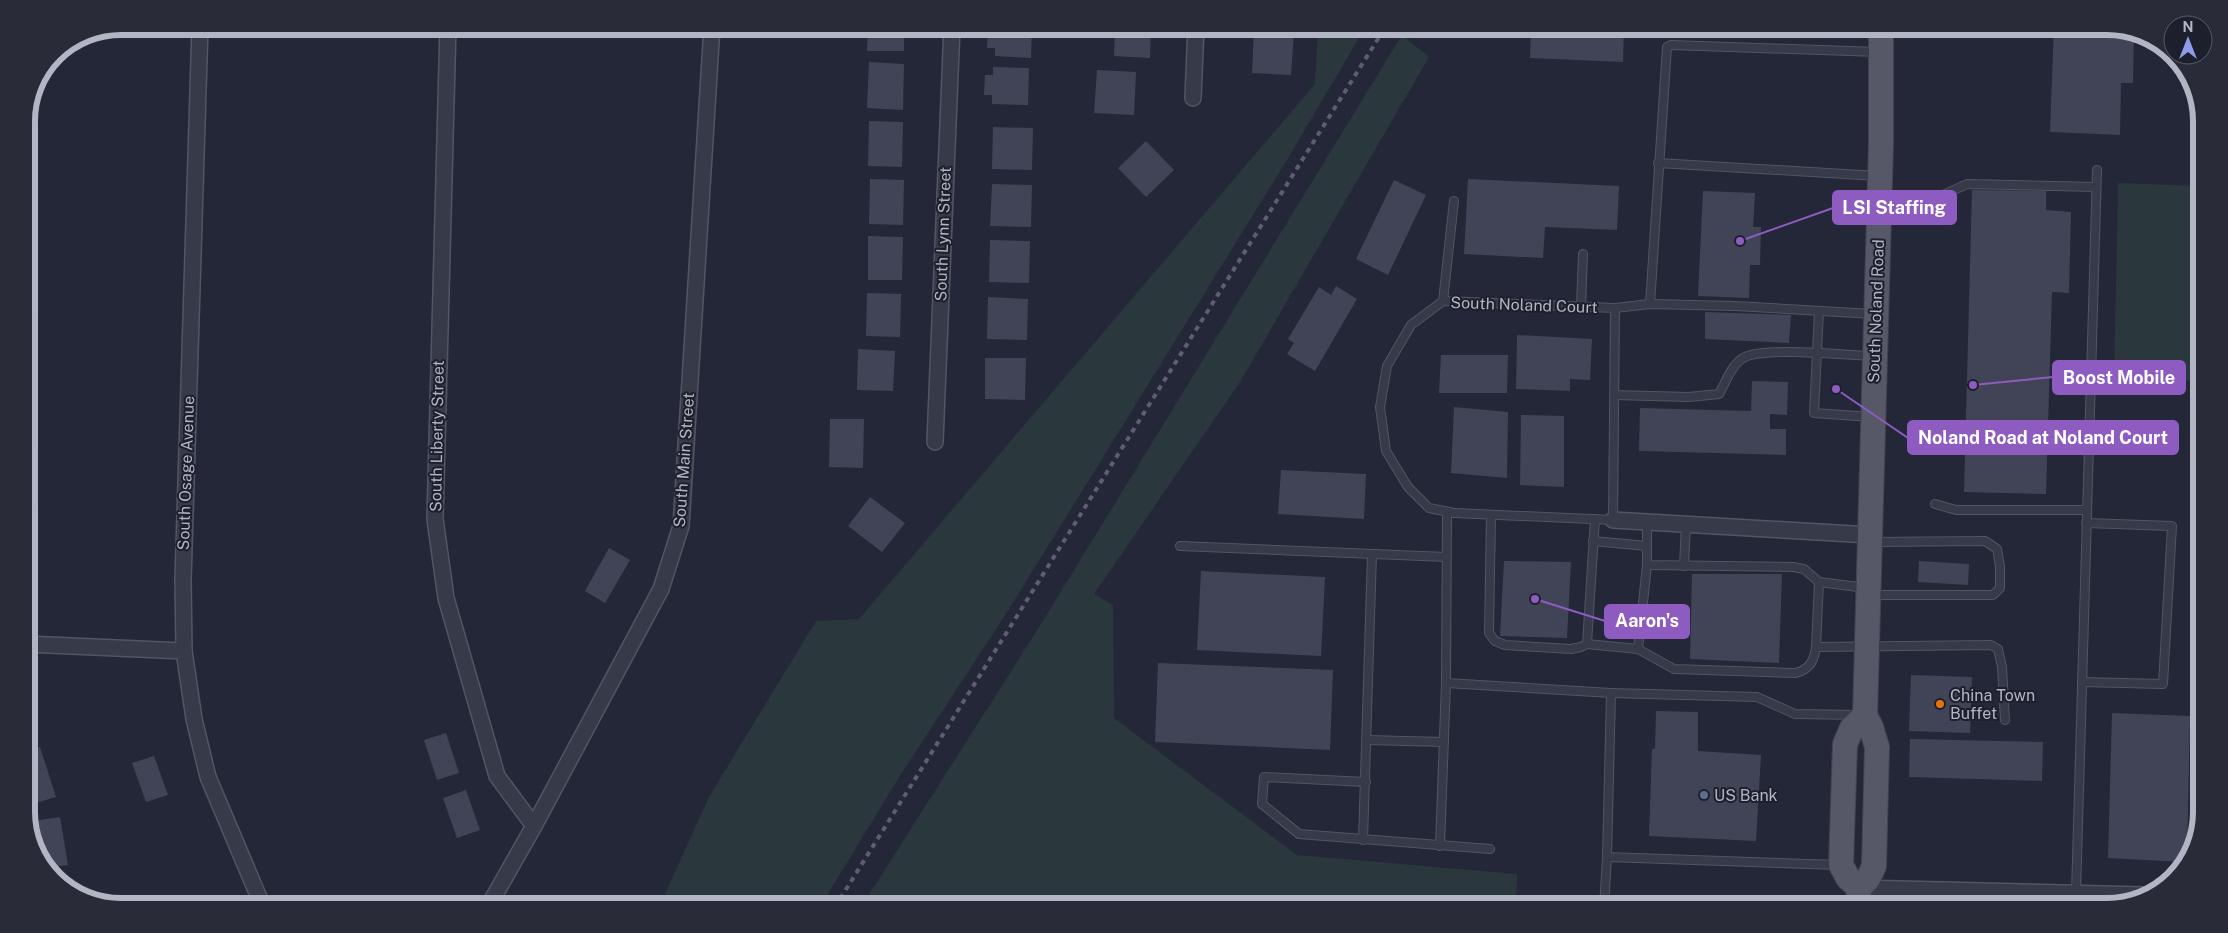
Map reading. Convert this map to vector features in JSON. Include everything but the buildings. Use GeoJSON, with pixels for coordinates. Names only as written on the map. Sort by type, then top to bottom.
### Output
{"type":"FeatureCollection","features":[{"type":"Feature","properties":{"kind":"main road","name":"South Noland Road"},"geometry":{"type":"LineString","coordinates":[[1859,898],[1874,866],[1877,747],[1871,726],[1865,715],[1880,176],[1881,35]]}},
{"type":"Feature","properties":{"kind":"main road"},"geometry":{"type":"LineString","coordinates":[[1859,898],[1841,865],[1845,744],[1852,728],[1865,715]]}},
{"type":"Feature","properties":{"kind":"street","name":"South Osage Avenue"},"geometry":{"type":"LineString","coordinates":[[200,35],[182,580],[184,651],[194,719],[208,777],[259,898]]}},
{"type":"Feature","properties":{"kind":"street","name":"South Liberty Street"},"geometry":{"type":"LineString","coordinates":[[448,35],[435,519],[446,598],[497,776],[534,826]]}},
{"type":"Feature","properties":{"kind":"street","name":"South Main Street"},"geometry":{"type":"LineString","coordinates":[[493,898],[534,826],[661,589],[681,526],[711,35]]}},
{"type":"Feature","properties":{"kind":"street","name":"South Lynn Street"},"geometry":{"type":"LineString","coordinates":[[935,442],[952,35]]}},
{"type":"Feature","properties":{"kind":"street"},"geometry":{"type":"LineString","coordinates":[[1193,98],[1196,35]]}},
{"type":"Feature","properties":{"kind":"street","name":"South Noland Court"},"geometry":{"type":"LineString","coordinates":[[1613,520],[1870,539]]}},
{"type":"Feature","properties":{"kind":"street"},"geometry":{"type":"LineString","coordinates":[[35,644],[184,651]]}},
{"type":"Feature","properties":{"kind":"street"},"geometry":{"type":"LineString","coordinates":[[1859,898],[2128,895]]}},
{"type":"Feature","properties":{"kind":"lane"},"geometry":{"type":"LineString","coordinates":[[1650,304],[1665,51],[1671,45],[1881,52]]}},
{"type":"Feature","properties":{"kind":"lane"},"geometry":{"type":"LineString","coordinates":[[1658,163],[1880,176]]}},
{"type":"Feature","properties":{"kind":"lane"},"geometry":{"type":"LineString","coordinates":[[2076,894],[2097,170]]}},
{"type":"Feature","properties":{"kind":"lane"},"geometry":{"type":"LineString","coordinates":[[1942,195],[1967,184],[2096,187]]}},
{"type":"Feature","properties":{"kind":"lane"},"geometry":{"type":"LineString","coordinates":[[1443,301],[1454,201]]}},
{"type":"Feature","properties":{"kind":"lane"},"geometry":{"type":"LineString","coordinates":[[1581,307],[1583,254]]}},
{"type":"Feature","properties":{"kind":"lane","name":"South Noland Court"},"geometry":{"type":"LineString","coordinates":[[1443,301],[1615,308],[1613,520],[1447,512],[1429,508],[1408,487],[1386,451],[1380,407],[1387,366],[1410,325],[1443,301]]}},
{"type":"Feature","properties":{"kind":"lane"},"geometry":{"type":"LineString","coordinates":[[1615,308],[1650,304],[1735,306],[1876,315]]}},
{"type":"Feature","properties":{"kind":"lane"},"geometry":{"type":"LineString","coordinates":[[1819,312],[1814,413],[1873,417]]}},
{"type":"Feature","properties":{"kind":"lane"},"geometry":{"type":"LineString","coordinates":[[1614,395],[1689,397],[1719,394],[1732,369],[1745,358],[1768,352],[1875,356]]}},
{"type":"Feature","properties":{"kind":"lane"},"geometry":{"type":"LineString","coordinates":[[1935,504],[1956,510],[2087,510]]}},
{"type":"Feature","properties":{"kind":"lane"},"geometry":{"type":"LineString","coordinates":[[1440,846],[1446,683],[1447,512]]}},
{"type":"Feature","properties":{"kind":"lane"},"geometry":{"type":"LineString","coordinates":[[1491,515],[1489,633],[1495,641],[1505,645],[1571,649],[1587,644],[1638,649],[1674,669],[1796,673],[1807,669],[1813,663],[1816,647],[1819,582]]}},
{"type":"Feature","properties":{"kind":"lane"},"geometry":{"type":"LineString","coordinates":[[1587,644],[1595,519]]}},
{"type":"Feature","properties":{"kind":"lane"},"geometry":{"type":"LineString","coordinates":[[1638,649],[1647,565],[1647,522]]}},
{"type":"Feature","properties":{"kind":"lane"},"geometry":{"type":"LineString","coordinates":[[2082,682],[2163,684],[2172,526],[2086,523]]}},
{"type":"Feature","properties":{"kind":"lane"},"geometry":{"type":"LineString","coordinates":[[1684,566],[1686,524]]}},
{"type":"Feature","properties":{"kind":"lane"},"geometry":{"type":"LineString","coordinates":[[1647,565],[1794,567],[1804,569],[1819,582],[1868,592],[1993,595],[2000,588],[2000,566],[1997,549],[1985,541],[1870,539]]}},
{"type":"Feature","properties":{"kind":"lane"},"geometry":{"type":"LineString","coordinates":[[1593,541],[1647,546]]}},
{"type":"Feature","properties":{"kind":"lane"},"geometry":{"type":"LineString","coordinates":[[1180,546],[1447,557]]}},
{"type":"Feature","properties":{"kind":"lane"},"geometry":{"type":"LineString","coordinates":[[1363,840],[1372,554]]}},
{"type":"Feature","properties":{"kind":"lane"},"geometry":{"type":"LineString","coordinates":[[1816,647],[1991,646],[1998,649],[2002,667],[2004,720]]}},
{"type":"Feature","properties":{"kind":"lane"},"geometry":{"type":"LineString","coordinates":[[1446,683],[1611,692],[1757,697],[1795,714],[1865,715]]}},
{"type":"Feature","properties":{"kind":"lane"},"geometry":{"type":"LineString","coordinates":[[1605,898],[1611,692]]}},
{"type":"Feature","properties":{"kind":"lane"},"geometry":{"type":"LineString","coordinates":[[1367,740],[1444,742]]}},
{"type":"Feature","properties":{"kind":"lane"},"geometry":{"type":"LineString","coordinates":[[1366,782],[1264,777],[1262,804],[1299,834],[1490,849]]}},
{"type":"Feature","properties":{"kind":"lane"},"geometry":{"type":"LineString","coordinates":[[1607,857],[1841,865]]}},
{"type":"Feature","properties":{"kind":"shaded area"},"geometry":{"type":"Polygon","coordinates":[[[1318,35],[1361,35],[1287,160],[1006,614],[901,774],[825,898],[663,898],[709,797],[816,621],[859,619],[1315,84],[1318,35]]]}},
{"type":"Feature","properties":{"kind":"shaded area"},"geometry":{"type":"Polygon","coordinates":[[[1402,35],[1429,57],[1240,382],[1094,594],[1113,605],[1114,718],[1297,855],[1517,874],[1516,898],[867,898],[1041,624],[1402,35]]]}},
{"type":"Feature","properties":{"kind":"shaded area"},"geometry":{"type":"Polygon","coordinates":[[[2118,183],[2193,186],[2193,381],[2114,379],[2118,183]]]}},
{"type":"Feature","properties":{"kind":"railway"},"geometry":{"type":"LineString","coordinates":[[841,898],[1380,35]]}},
{"type":"Feature","properties":{"kind":"place","name":"LSI Staffing"},"geometry":{"type":"Point","coordinates":[1740,241]}},
{"type":"Feature","properties":{"kind":"place","name":"Boost Mobile"},"geometry":{"type":"Point","coordinates":[1973,385]}},
{"type":"Feature","properties":{"kind":"place","name":"Noland Road at Noland Court"},"geometry":{"type":"Point","coordinates":[1836,389]}},
{"type":"Feature","properties":{"kind":"place","name":"Aaron's"},"geometry":{"type":"Point","coordinates":[1535,599]}},
{"type":"Feature","properties":{"kind":"place","name":"China Town Buffet"},"geometry":{"type":"Point","coordinates":[1940,704]}},
{"type":"Feature","properties":{"kind":"place","name":"US Bank"},"geometry":{"type":"Point","coordinates":[1704,795]}}]}
